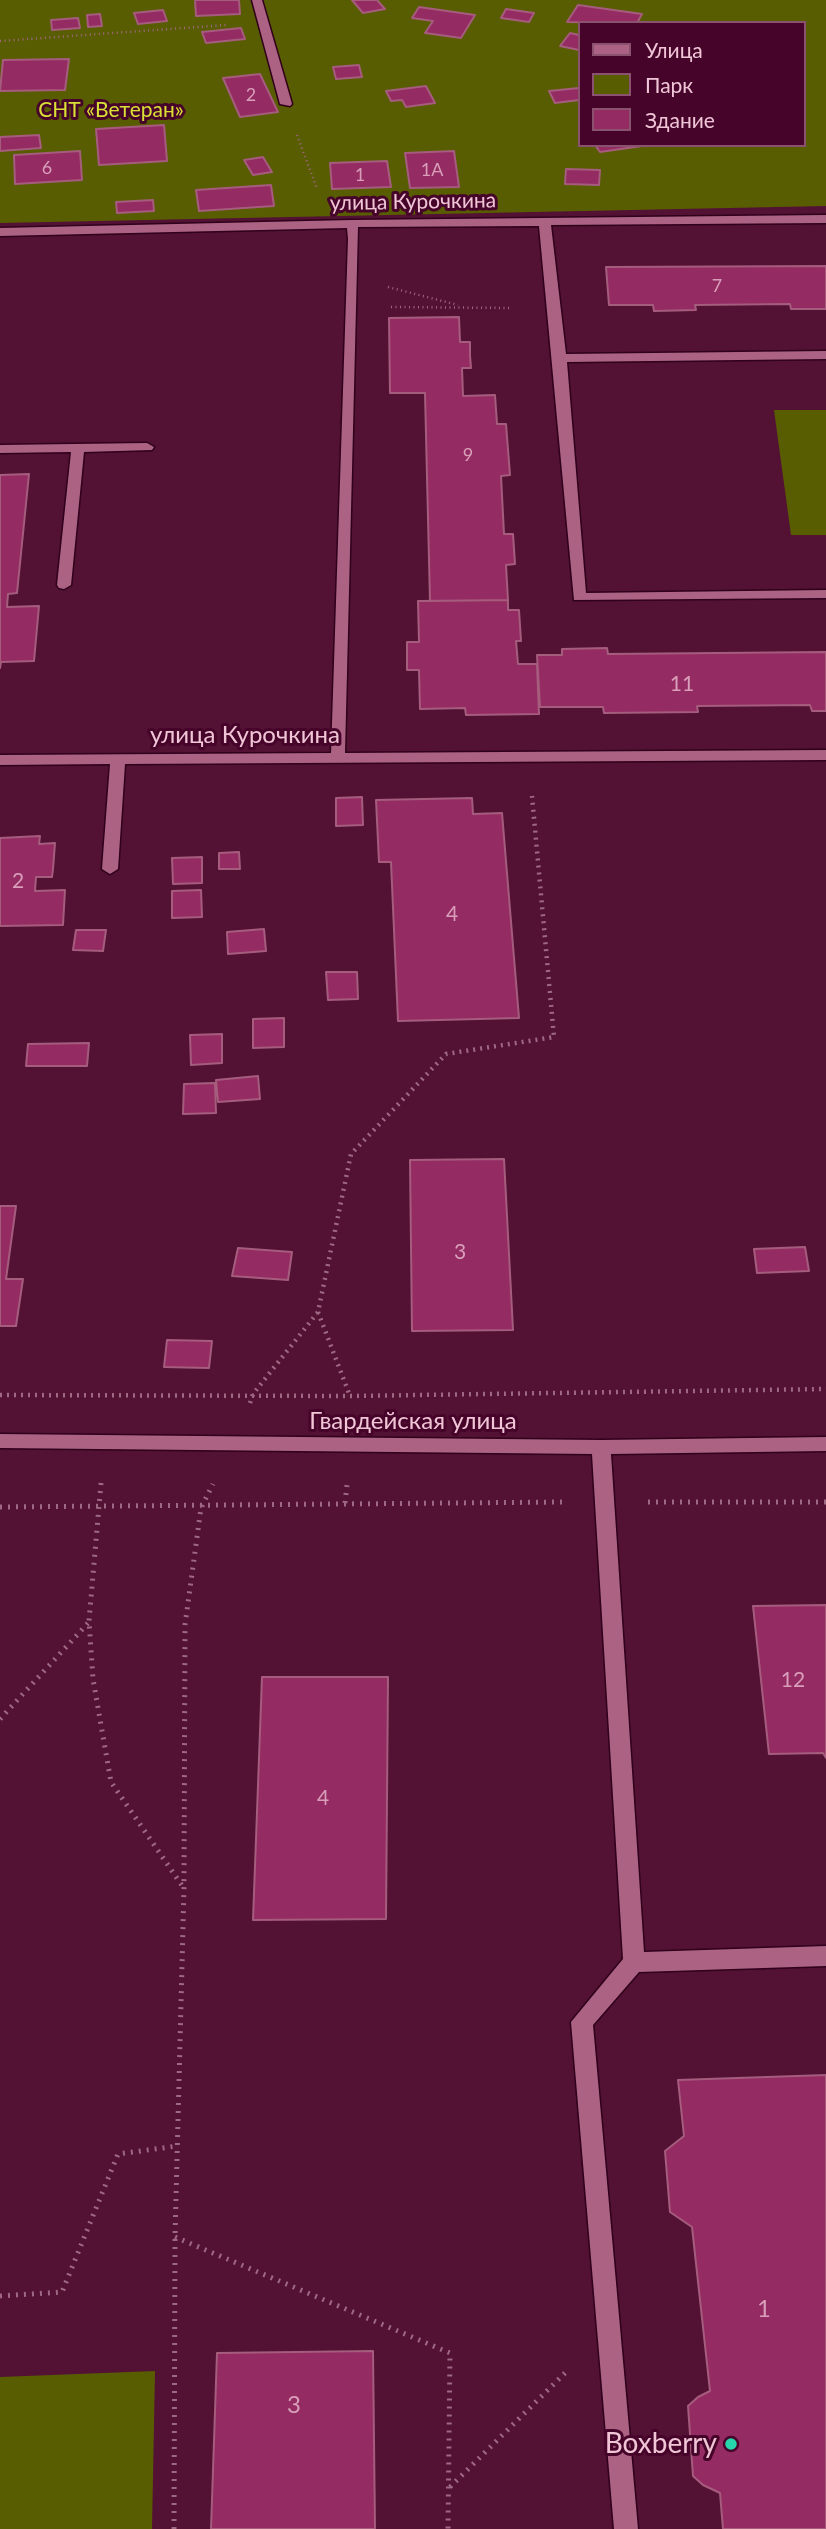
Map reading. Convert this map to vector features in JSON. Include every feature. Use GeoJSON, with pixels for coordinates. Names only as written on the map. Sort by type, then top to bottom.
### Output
{"type":"FeatureCollection","features":[{"type":"Feature","properties":{"kind":"street"},"geometry":{"type":"LineString","coordinates":[[257,0],[286,104]]}},
{"type":"Feature","properties":{"kind":"street","name":"улица Курочкина"},"geometry":{"type":"LineString","coordinates":[[0,232],[352,224],[826,219]]}},
{"type":"Feature","properties":{"kind":"street"},"geometry":{"type":"LineString","coordinates":[[545,222],[560,358],[579,597],[826,594]]}},
{"type":"Feature","properties":{"kind":"street"},"geometry":{"type":"LineString","coordinates":[[338,757],[353,278],[352,224]]}},
{"type":"Feature","properties":{"kind":"street"},"geometry":{"type":"LineString","coordinates":[[560,358],[826,355]]}},
{"type":"Feature","properties":{"kind":"street"},"geometry":{"type":"LineString","coordinates":[[0,449],[148,447]]}},
{"type":"Feature","properties":{"kind":"street"},"geometry":{"type":"LineString","coordinates":[[64,585],[78,448]]}},
{"type":"Feature","properties":{"kind":"street","name":"улица Курочкина"},"geometry":{"type":"LineString","coordinates":[[0,760],[826,755]]}},
{"type":"Feature","properties":{"kind":"street"},"geometry":{"type":"LineString","coordinates":[[110,869],[118,759]]}},
{"type":"Feature","properties":{"kind":"street","name":"Гвардейская улица"},"geometry":{"type":"LineString","coordinates":[[0,1441],[601,1447],[826,1444]]}},
{"type":"Feature","properties":{"kind":"street"},"geometry":{"type":"LineString","coordinates":[[601,1447],[634,1962],[582,2022],[626,2529]]}},
{"type":"Feature","properties":{"kind":"street"},"geometry":{"type":"LineString","coordinates":[[634,1962],[826,1956]]}},
{"type":"Feature","properties":{"kind":"path"},"geometry":{"type":"LineString","coordinates":[[0,41],[265,22]]}},
{"type":"Feature","properties":{"kind":"path"},"geometry":{"type":"LineString","coordinates":[[286,104],[323,206],[352,224]]}},
{"type":"Feature","properties":{"kind":"path"},"geometry":{"type":"LineString","coordinates":[[353,278],[465,307]]}},
{"type":"Feature","properties":{"kind":"path"},"geometry":{"type":"LineString","coordinates":[[352,307],[554,308]]}},
{"type":"Feature","properties":{"kind":"path"},"geometry":{"type":"LineString","coordinates":[[174,2529],[175,2237],[184,1888],[184,1625],[201,1508],[233,1444],[253,1394],[318,1312],[351,1154],[446,1054],[554,1037],[532,792]]}},
{"type":"Feature","properties":{"kind":"path"},"geometry":{"type":"LineString","coordinates":[[0,1395],[350,1396],[826,1389]]}},
{"type":"Feature","properties":{"kind":"path"},"geometry":{"type":"LineString","coordinates":[[104,1441],[89,1621],[93,1679],[111,1782],[184,1888]]}},
{"type":"Feature","properties":{"kind":"path"},"geometry":{"type":"LineString","coordinates":[[0,1507],[201,1508],[345,1503],[826,1502]]}},
{"type":"Feature","properties":{"kind":"path"},"geometry":{"type":"LineString","coordinates":[[0,1719],[89,1621]]}},
{"type":"Feature","properties":{"kind":"path"},"geometry":{"type":"LineString","coordinates":[[0,2296],[62,2292],[118,2154],[177,2146]]}},
{"type":"Feature","properties":{"kind":"path"},"geometry":{"type":"LineString","coordinates":[[175,2237],[450,2353],[448,2529]]}},
{"type":"Feature","properties":{"kind":"path"},"geometry":{"type":"LineString","coordinates":[[449,2488],[609,2329]]}},
{"type":"Feature","properties":{"kind":"green space","name":"СНТ «Ветеран»"},"geometry":{"type":"Polygon","coordinates":[[[0,0],[826,0],[826,206],[0,223],[0,0]]]}},
{"type":"Feature","properties":{"kind":"green space"},"geometry":{"type":"Polygon","coordinates":[[[774,410],[826,410],[826,535],[791,535],[774,410]]]}},
{"type":"Feature","properties":{"kind":"green space"},"geometry":{"type":"Polygon","coordinates":[[[155,2371],[152,2529],[0,2529],[0,2377],[155,2371]]]}},
{"type":"Feature","properties":{"kind":"building"},"geometry":{"type":"Polygon","coordinates":[[[195,0],[239,0],[240,14],[196,16],[195,0]]]}},
{"type":"Feature","properties":{"kind":"building"},"geometry":{"type":"Polygon","coordinates":[[[352,0],[377,0],[385,9],[363,13],[352,0]]]}},
{"type":"Feature","properties":{"kind":"building"},"geometry":{"type":"Polygon","coordinates":[[[578,5],[642,14],[638,21],[567,22],[578,5]]]}},
{"type":"Feature","properties":{"kind":"building"},"geometry":{"type":"Polygon","coordinates":[[[419,7],[475,15],[461,38],[425,33],[433,21],[412,18],[419,7]]]}},
{"type":"Feature","properties":{"kind":"building"},"geometry":{"type":"Polygon","coordinates":[[[506,9],[534,13],[529,22],[501,18],[506,9]]]}},
{"type":"Feature","properties":{"kind":"building"},"geometry":{"type":"Polygon","coordinates":[[[163,10],[167,21],[138,24],[134,13],[163,10]]]}},
{"type":"Feature","properties":{"kind":"building"},"geometry":{"type":"Polygon","coordinates":[[[100,14],[102,26],[88,27],[87,15],[100,14]]]}},
{"type":"Feature","properties":{"kind":"building"},"geometry":{"type":"Polygon","coordinates":[[[78,18],[80,28],[52,30],[51,20],[78,18]]]}},
{"type":"Feature","properties":{"kind":"building"},"geometry":{"type":"Polygon","coordinates":[[[241,28],[245,39],[206,43],[202,32],[241,28]]]}},
{"type":"Feature","properties":{"kind":"building"},"geometry":{"type":"Polygon","coordinates":[[[570,33],[578,35],[578,50],[560,46],[570,33]]]}},
{"type":"Feature","properties":{"kind":"building"},"geometry":{"type":"Polygon","coordinates":[[[69,59],[65,90],[0,91],[3,60],[69,59]]]}},
{"type":"Feature","properties":{"kind":"building"},"geometry":{"type":"Polygon","coordinates":[[[359,65],[362,77],[336,79],[333,67],[359,65]]]}},
{"type":"Feature","properties":{"kind":"building"},"geometry":{"type":"Polygon","coordinates":[[[260,74],[278,112],[240,117],[223,78],[260,74]]]}},
{"type":"Feature","properties":{"kind":"building"},"geometry":{"type":"Polygon","coordinates":[[[426,86],[435,103],[406,107],[402,100],[391,101],[386,91],[426,86]]]}},
{"type":"Feature","properties":{"kind":"building"},"geometry":{"type":"Polygon","coordinates":[[[578,88],[578,100],[555,103],[549,91],[578,88]]]}},
{"type":"Feature","properties":{"kind":"building"},"geometry":{"type":"Polygon","coordinates":[[[164,125],[167,161],[99,165],[96,129],[164,125]]]}},
{"type":"Feature","properties":{"kind":"building"},"geometry":{"type":"Polygon","coordinates":[[[39,135],[41,148],[0,151],[0,137],[39,135]]]}},
{"type":"Feature","properties":{"kind":"building"},"geometry":{"type":"Polygon","coordinates":[[[596,147],[635,147],[600,152],[596,147]]]}},
{"type":"Feature","properties":{"kind":"building"},"geometry":{"type":"Polygon","coordinates":[[[80,151],[82,180],[15,184],[14,155],[80,151]]]}},
{"type":"Feature","properties":{"kind":"building"},"geometry":{"type":"Polygon","coordinates":[[[454,151],[459,187],[410,188],[405,153],[454,151]]]}},
{"type":"Feature","properties":{"kind":"building"},"geometry":{"type":"Polygon","coordinates":[[[263,157],[272,172],[253,175],[244,160],[263,157]]]}},
{"type":"Feature","properties":{"kind":"building"},"geometry":{"type":"Polygon","coordinates":[[[387,161],[391,187],[332,189],[330,163],[387,161]]]}},
{"type":"Feature","properties":{"kind":"building"},"geometry":{"type":"Polygon","coordinates":[[[566,169],[600,170],[599,185],[565,184],[566,169]]]}},
{"type":"Feature","properties":{"kind":"building"},"geometry":{"type":"Polygon","coordinates":[[[271,185],[274,206],[199,211],[196,190],[271,185]]]}},
{"type":"Feature","properties":{"kind":"building"},"geometry":{"type":"Polygon","coordinates":[[[153,200],[154,211],[117,213],[116,202],[153,200]]]}},
{"type":"Feature","properties":{"kind":"building"},"geometry":{"type":"Polygon","coordinates":[[[826,266],[826,309],[791,309],[790,304],[695,305],[696,310],[654,311],[653,305],[609,305],[606,267],[826,266]]]}},
{"type":"Feature","properties":{"kind":"building"},"geometry":{"type":"Polygon","coordinates":[[[459,317],[460,342],[470,342],[471,368],[462,368],[463,396],[495,395],[497,424],[506,424],[510,475],[501,476],[504,534],[513,534],[515,564],[506,565],[508,600],[430,601],[425,393],[390,393],[389,318],[459,317]]]}},
{"type":"Feature","properties":{"kind":"building"},"geometry":{"type":"Polygon","coordinates":[[[29,474],[17,593],[8,594],[7,607],[39,606],[34,661],[1,662],[0,668],[0,475],[29,474]]]}},
{"type":"Feature","properties":{"kind":"building"},"geometry":{"type":"Polygon","coordinates":[[[508,600],[508,610],[519,610],[521,641],[516,641],[518,664],[537,664],[539,714],[466,715],[465,708],[420,709],[419,670],[407,670],[407,642],[419,642],[418,601],[508,600]]]}},
{"type":"Feature","properties":{"kind":"building"},"geometry":{"type":"Polygon","coordinates":[[[607,648],[608,654],[826,652],[826,711],[812,711],[810,705],[697,706],[698,712],[604,713],[603,707],[540,707],[537,655],[562,655],[562,649],[607,648]]]}},
{"type":"Feature","properties":{"kind":"building"},"geometry":{"type":"Polygon","coordinates":[[[362,797],[363,825],[336,826],[336,798],[362,797]]]}},
{"type":"Feature","properties":{"kind":"building"},"geometry":{"type":"Polygon","coordinates":[[[472,798],[473,814],[502,813],[519,1018],[398,1021],[391,862],[379,862],[376,800],[472,798]]]}},
{"type":"Feature","properties":{"kind":"building"},"geometry":{"type":"Polygon","coordinates":[[[40,836],[39,844],[55,843],[53,869],[52,877],[36,877],[35,891],[65,890],[63,925],[0,926],[0,838],[40,836]]]}},
{"type":"Feature","properties":{"kind":"building"},"geometry":{"type":"Polygon","coordinates":[[[239,852],[240,869],[219,869],[219,853],[239,852]]]}},
{"type":"Feature","properties":{"kind":"building"},"geometry":{"type":"Polygon","coordinates":[[[202,857],[202,883],[173,884],[172,858],[202,857]]]}},
{"type":"Feature","properties":{"kind":"building"},"geometry":{"type":"Polygon","coordinates":[[[201,890],[202,917],[172,918],[172,891],[201,890]]]}},
{"type":"Feature","properties":{"kind":"building"},"geometry":{"type":"Polygon","coordinates":[[[264,929],[266,951],[228,954],[227,932],[264,929]]]}},
{"type":"Feature","properties":{"kind":"building"},"geometry":{"type":"Polygon","coordinates":[[[76,930],[106,930],[103,951],[73,950],[76,930]]]}},
{"type":"Feature","properties":{"kind":"building"},"geometry":{"type":"Polygon","coordinates":[[[326,972],[357,972],[358,999],[328,1000],[326,972]]]}},
{"type":"Feature","properties":{"kind":"building"},"geometry":{"type":"Polygon","coordinates":[[[284,1018],[284,1047],[253,1048],[253,1019],[284,1018]]]}},
{"type":"Feature","properties":{"kind":"building"},"geometry":{"type":"Polygon","coordinates":[[[222,1034],[222,1063],[191,1065],[190,1035],[222,1034]]]}},
{"type":"Feature","properties":{"kind":"building"},"geometry":{"type":"Polygon","coordinates":[[[89,1043],[87,1066],[26,1066],[28,1044],[89,1043]]]}},
{"type":"Feature","properties":{"kind":"building"},"geometry":{"type":"Polygon","coordinates":[[[258,1076],[260,1099],[218,1102],[216,1080],[258,1076]]]}},
{"type":"Feature","properties":{"kind":"building"},"geometry":{"type":"Polygon","coordinates":[[[215,1083],[216,1113],[183,1114],[184,1084],[215,1083]]]}},
{"type":"Feature","properties":{"kind":"building"},"geometry":{"type":"Polygon","coordinates":[[[504,1159],[513,1330],[412,1331],[410,1160],[504,1159]]]}},
{"type":"Feature","properties":{"kind":"building"},"geometry":{"type":"Polygon","coordinates":[[[0,1206],[16,1206],[6,1279],[23,1279],[16,1326],[0,1326],[0,1206]]]}},
{"type":"Feature","properties":{"kind":"building"},"geometry":{"type":"Polygon","coordinates":[[[805,1247],[809,1271],[757,1273],[754,1249],[805,1247]]]}},
{"type":"Feature","properties":{"kind":"building"},"geometry":{"type":"Polygon","coordinates":[[[238,1248],[292,1252],[288,1280],[232,1276],[238,1248]]]}},
{"type":"Feature","properties":{"kind":"building"},"geometry":{"type":"Polygon","coordinates":[[[167,1340],[212,1341],[209,1368],[164,1367],[167,1340]]]}},
{"type":"Feature","properties":{"kind":"building"},"geometry":{"type":"Polygon","coordinates":[[[826,1605],[826,1758],[823,1753],[769,1754],[753,1606],[826,1605]]]}},
{"type":"Feature","properties":{"kind":"building"},"geometry":{"type":"Polygon","coordinates":[[[262,1677],[388,1677],[386,1919],[253,1920],[262,1677]]]}},
{"type":"Feature","properties":{"kind":"building"},"geometry":{"type":"Polygon","coordinates":[[[826,2075],[826,2529],[723,2529],[720,2493],[703,2485],[693,2476],[688,2406],[710,2391],[692,2227],[670,2212],[665,2151],[684,2136],[678,2080],[826,2075]]]}},
{"type":"Feature","properties":{"kind":"building"},"geometry":{"type":"Polygon","coordinates":[[[373,2351],[375,2529],[211,2529],[217,2353],[373,2351]]]}},
{"type":"Feature","properties":{"kind":"place","name":"Boxberry"},"geometry":{"type":"Point","coordinates":[731,2444]}}]}
